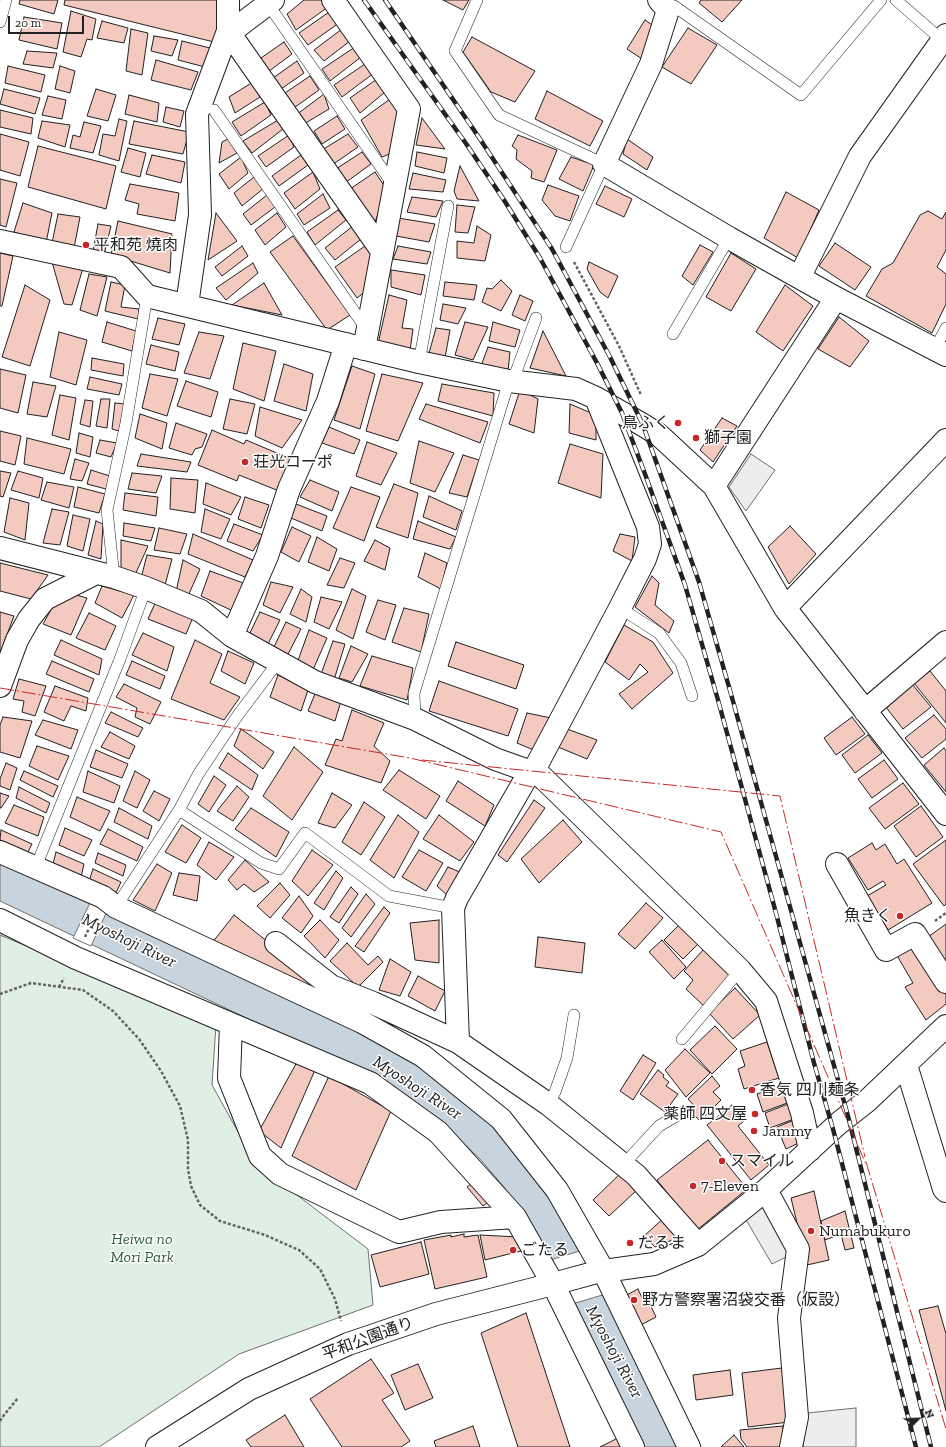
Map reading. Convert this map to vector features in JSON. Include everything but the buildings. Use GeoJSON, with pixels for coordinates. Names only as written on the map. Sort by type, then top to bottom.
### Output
{"type":"FeatureCollection","features":[{"type":"Feature","properties":{"kind":"street"},"geometry":{"type":"LineString","coordinates":[[187,305],[200,215],[197,114],[228,31],[228,0]]}},
{"type":"Feature","properties":{"kind":"street"},"geometry":{"type":"LineString","coordinates":[[232,636],[267,556],[289,489],[328,401],[359,341],[382,251],[409,109],[333,0]]}},
{"type":"Feature","properties":{"kind":"street"},"geometry":{"type":"LineString","coordinates":[[228,31],[236,28],[271,2]]}},
{"type":"Feature","properties":{"kind":"street"},"geometry":{"type":"LineString","coordinates":[[670,4],[652,64],[604,164],[729,238],[800,276],[836,298],[940,352]]}},
{"type":"Feature","properties":{"kind":"street"},"geometry":{"type":"LineString","coordinates":[[228,31],[382,251]]}},
{"type":"Feature","properties":{"kind":"street"},"geometry":{"type":"LineString","coordinates":[[800,276],[860,156],[944,37]]}},
{"type":"Feature","properties":{"kind":"street"},"geometry":{"type":"LineString","coordinates":[[0,240],[122,267],[147,296],[359,341],[419,362],[510,381],[576,389],[596,398],[659,435],[714,486],[785,608],[946,814]]}},
{"type":"Feature","properties":{"kind":"street"},"geometry":{"type":"LineString","coordinates":[[714,486],[836,298]]}},
{"type":"Feature","properties":{"kind":"street"},"geometry":{"type":"LineString","coordinates":[[458,1042],[453,908],[525,780],[533,772],[620,608],[645,559],[650,544],[648,527],[596,398]]}},
{"type":"Feature","properties":{"kind":"street"},"geometry":{"type":"LineString","coordinates":[[785,608],[946,440]]}},
{"type":"Feature","properties":{"kind":"street"},"geometry":{"type":"LineString","coordinates":[[0,548],[105,575],[146,588],[201,611],[232,636],[315,682],[415,719],[495,758],[540,775],[740,970],[766,1001],[802,1113],[810,1150]]}},
{"type":"Feature","properties":{"kind":"street"},"geometry":{"type":"LineString","coordinates":[[0,686],[17,640],[29,619],[45,599],[105,575]]}},
{"type":"Feature","properties":{"kind":"street"},"geometry":{"type":"LineString","coordinates":[[865,711],[946,642]]}},
{"type":"Feature","properties":{"kind":"street"},"geometry":{"type":"LineString","coordinates":[[0,852],[35,869],[103,898],[116,906],[362,1022],[423,1056],[501,1119],[558,1190],[689,1447]]}},
{"type":"Feature","properties":{"kind":"street"},"geometry":{"type":"LineString","coordinates":[[837,864],[886,950],[915,934],[946,982]]}},
{"type":"Feature","properties":{"kind":"street"},"geometry":{"type":"LineString","coordinates":[[0,920],[76,958],[370,1083],[438,1132],[515,1216],[556,1283],[633,1447]]}},
{"type":"Feature","properties":{"kind":"street"},"geometry":{"type":"LineString","coordinates":[[276,943],[331,986],[373,1003],[458,1042],[548,1104],[636,1175],[698,1245]]}},
{"type":"Feature","properties":{"kind":"street"},"geometry":{"type":"LineString","coordinates":[[231,1024],[229,1078],[260,1156],[280,1174],[399,1232],[441,1222],[515,1216]]}},
{"type":"Feature","properties":{"kind":"street","name":"平和公園通り"},"geometry":{"type":"LineString","coordinates":[[157,1447],[249,1389],[348,1344],[436,1314],[600,1272],[654,1264],[698,1245],[766,1190],[839,1123],[867,1101],[946,1026]]}},
{"type":"Feature","properties":{"kind":"street"},"geometry":{"type":"LineString","coordinates":[[906,1065],[944,1189],[946,1191]]}},
{"type":"Feature","properties":{"kind":"street"},"geometry":{"type":"LineString","coordinates":[[766,1190],[798,1249],[789,1318],[797,1417],[791,1447]]}},
{"type":"Feature","properties":{"kind":"lane"},"geometry":{"type":"LineString","coordinates":[[0,22],[6,0]]}},
{"type":"Feature","properties":{"kind":"lane"},"geometry":{"type":"LineString","coordinates":[[477,0],[455,51],[499,115],[604,164],[566,247]]}},
{"type":"Feature","properties":{"kind":"lane"},"geometry":{"type":"LineString","coordinates":[[670,4],[800,95],[881,0]]}},
{"type":"Feature","properties":{"kind":"lane"},"geometry":{"type":"LineString","coordinates":[[896,0],[944,37]]}},
{"type":"Feature","properties":{"kind":"lane"},"geometry":{"type":"LineString","coordinates":[[271,2],[394,186]]}},
{"type":"Feature","properties":{"kind":"lane"},"geometry":{"type":"LineString","coordinates":[[214,110],[359,341]]}},
{"type":"Feature","properties":{"kind":"lane"},"geometry":{"type":"LineString","coordinates":[[419,362],[448,206]]}},
{"type":"Feature","properties":{"kind":"lane"},"geometry":{"type":"LineString","coordinates":[[673,334],[729,238]]}},
{"type":"Feature","properties":{"kind":"lane"},"geometry":{"type":"LineString","coordinates":[[105,575],[107,510],[126,423],[147,296]]}},
{"type":"Feature","properties":{"kind":"lane"},"geometry":{"type":"LineString","coordinates":[[415,719],[414,693],[510,381],[516,372],[536,318]]}},
{"type":"Feature","properties":{"kind":"lane"},"geometry":{"type":"LineString","coordinates":[[940,352],[946,328]]}},
{"type":"Feature","properties":{"kind":"lane"},"geometry":{"type":"LineString","coordinates":[[35,869],[120,660],[146,588]]}},
{"type":"Feature","properties":{"kind":"lane"},"geometry":{"type":"LineString","coordinates":[[620,608],[659,633],[681,663],[692,696]]}},
{"type":"Feature","properties":{"kind":"lane"},"geometry":{"type":"LineString","coordinates":[[116,906],[179,810],[199,773],[238,715],[278,662]]}},
{"type":"Feature","properties":{"kind":"lane"},"geometry":{"type":"LineString","coordinates":[[179,810],[261,863],[279,869],[305,833],[389,896],[453,908]]}},
{"type":"Feature","properties":{"kind":"lane"},"geometry":{"type":"LineString","coordinates":[[682,1039],[740,970]]}},
{"type":"Feature","properties":{"kind":"lane"},"geometry":{"type":"LineString","coordinates":[[548,1104],[555,1092],[567,1058],[574,1015]]}},
{"type":"Feature","properties":{"kind":"lane"},"geometry":{"type":"LineString","coordinates":[[624,1164],[659,1126],[686,1111]]}},
{"type":"Feature","properties":{"kind":"path"},"geometry":{"type":"LineString","coordinates":[[566,247],[619,346],[644,401]]}},
{"type":"Feature","properties":{"kind":"path"},"geometry":{"type":"LineString","coordinates":[[83,941],[93,919]]}},
{"type":"Feature","properties":{"kind":"path"},"geometry":{"type":"LineString","coordinates":[[0,994],[30,983],[83,990],[113,1012],[139,1040],[161,1072],[180,1106],[188,1140],[188,1169],[191,1186],[200,1205],[220,1221],[265,1235],[299,1250],[320,1269],[335,1299],[348,1344]]}},
{"type":"Feature","properties":{"kind":"path"},"geometry":{"type":"LineString","coordinates":[[0,1421],[18,1398]]}},
{"type":"Feature","properties":{"kind":"green space","name":"Heiwa no Mori Park"},"geometry":{"type":"Polygon","coordinates":[[[0,935],[216,1025],[212,1085],[256,1164],[368,1249],[373,1305],[239,1354],[99,1447],[0,1447],[0,935]]]}},
{"type":"Feature","properties":{"kind":"shaded area"},"geometry":{"type":"Polygon","coordinates":[[[751,454],[775,470],[746,511],[729,487],[751,454]]]}},
{"type":"Feature","properties":{"kind":"shaded area"},"geometry":{"type":"Polygon","coordinates":[[[764,1204],[788,1242],[788,1256],[772,1264],[745,1218],[764,1204]]]}},
{"type":"Feature","properties":{"kind":"shaded area"},"geometry":{"type":"Polygon","coordinates":[[[856,1408],[856,1447],[803,1447],[807,1413],[856,1408]]]}},
{"type":"Feature","properties":{"kind":"water","name":"Myoshoji River"},"geometry":{"type":"Polygon","coordinates":[[[0,858],[416,1060],[502,1133],[557,1203],[681,1447],[642,1447],[520,1211],[504,1187],[480,1159],[439,1120],[396,1089],[0,901],[0,858]]]}},
{"type":"Feature","properties":{"kind":"pier"},"geometry":{"type":"Polygon","coordinates":[[[92,899],[109,907],[91,946],[73,938],[92,899]]]}},
{"type":"Feature","properties":{"kind":"pier"},"geometry":{"type":"Polygon","coordinates":[[[586,1249],[609,1293],[569,1305],[547,1261],[586,1249]]]}},
{"type":"Feature","properties":{"kind":"railway"},"geometry":{"type":"LineString","coordinates":[[364,0],[467,145],[504,200],[540,258],[597,363],[622,413],[685,585],[718,700],[776,913],[814,1063],[833,1129],[916,1447]]}},
{"type":"Feature","properties":{"kind":"railway"},"geometry":{"type":"LineString","coordinates":[[385,0],[478,136],[552,249],[610,357],[643,425],[699,582],[731,694],[848,1116],[931,1447]]}},
{"type":"Feature","properties":{"kind":"power"},"geometry":{"type":"LineString","coordinates":[[0,688],[410,758],[721,832],[866,1164]]}},
{"type":"Feature","properties":{"kind":"power"},"geometry":{"type":"LineString","coordinates":[[422,760],[780,796],[865,1157]]}},
{"type":"Feature","properties":{"kind":"power"},"geometry":{"type":"LineString","coordinates":[[866,1162],[946,1429]]}},
{"type":"Feature","properties":{"kind":"place","name":"平和苑 燒肉"},"geometry":{"type":"Point","coordinates":[86,245]}},
{"type":"Feature","properties":{"kind":"place","name":"鳥ふく"},"geometry":{"type":"Point","coordinates":[678,423]}},
{"type":"Feature","properties":{"kind":"place","name":"獅子園"},"geometry":{"type":"Point","coordinates":[696,438]}},
{"type":"Feature","properties":{"kind":"place","name":"荘光コーポ"},"geometry":{"type":"Point","coordinates":[245,462]}},
{"type":"Feature","properties":{"kind":"place","name":"魚きく"},"geometry":{"type":"Point","coordinates":[900,916]}},
{"type":"Feature","properties":{"kind":"place","name":"香気 四川麺条"},"geometry":{"type":"Point","coordinates":[752,1090]}},
{"type":"Feature","properties":{"kind":"place","name":"薬師 四文屋"},"geometry":{"type":"Point","coordinates":[755,1114]}},
{"type":"Feature","properties":{"kind":"place","name":"Jammy"},"geometry":{"type":"Point","coordinates":[754,1131]}},
{"type":"Feature","properties":{"kind":"place","name":"スマイル"},"geometry":{"type":"Point","coordinates":[722,1161]}},
{"type":"Feature","properties":{"kind":"place","name":"7-Eleven"},"geometry":{"type":"Point","coordinates":[693,1186]}},
{"type":"Feature","properties":{"kind":"place","name":"Numabukuro"},"geometry":{"type":"Point","coordinates":[811,1231]}},
{"type":"Feature","properties":{"kind":"place","name":"だるま"},"geometry":{"type":"Point","coordinates":[630,1243]}},
{"type":"Feature","properties":{"kind":"place","name":"ごたる"},"geometry":{"type":"Point","coordinates":[513,1250]}},
{"type":"Feature","properties":{"kind":"place","name":"野方警察署沼袋交番（仮設）"},"geometry":{"type":"Point","coordinates":[634,1300]}}]}
